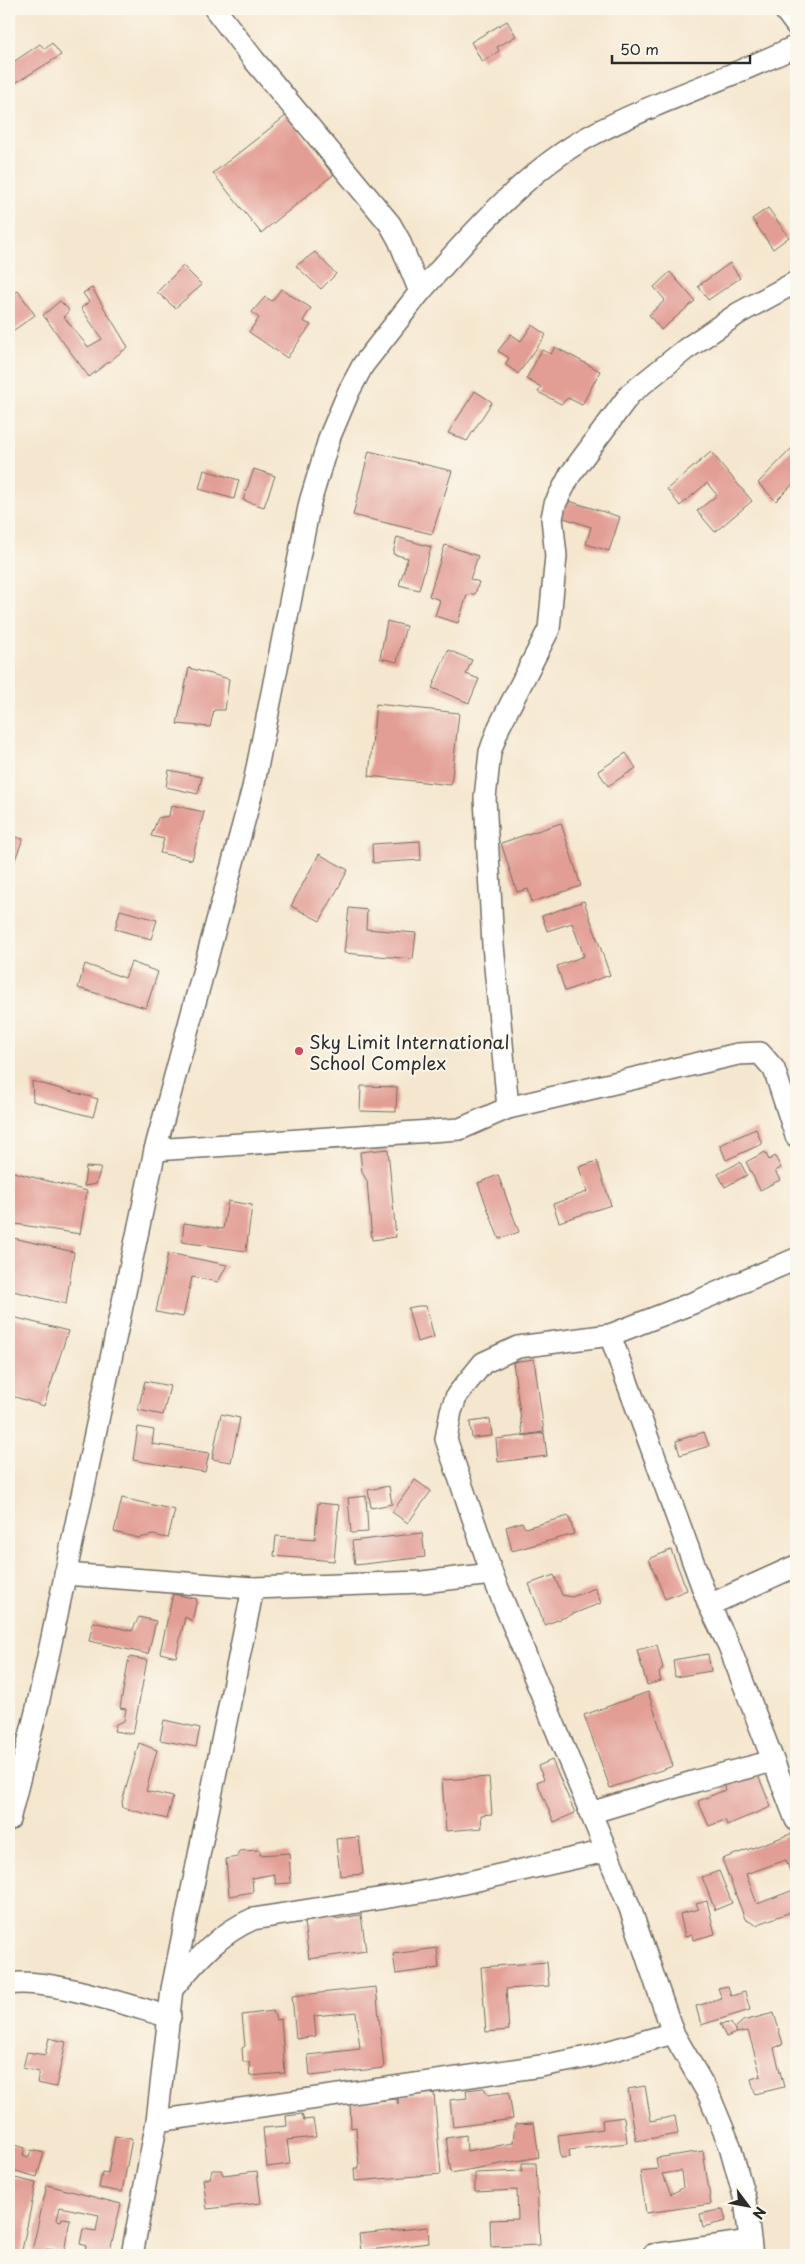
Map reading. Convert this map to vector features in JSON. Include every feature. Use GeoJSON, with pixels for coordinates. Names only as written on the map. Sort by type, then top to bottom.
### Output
{"type":"FeatureCollection","features":[{"type":"Feature","properties":{"kind":"street"},"geometry":{"type":"LineString","coordinates":[[215,9],[260,67],[390,224],[399,240],[420,292]]}},
{"type":"Feature","properties":{"kind":"street"},"geometry":{"type":"LineString","coordinates":[[784,9],[796,25]]}},
{"type":"Feature","properties":{"kind":"street"},"geometry":{"type":"LineString","coordinates":[[9,1820],[38,1704],[155,1150],[253,788],[310,502],[327,446],[349,391],[363,365],[420,292],[501,205],[559,156],[598,132],[756,66],[796,46]]}},
{"type":"Feature","properties":{"kind":"street"},"geometry":{"type":"LineString","coordinates":[[508,1108],[493,945],[485,798],[490,752],[499,727],[549,629],[556,556],[552,518],[555,504],[570,475],[630,394],[686,349],[739,313],[796,282]]}},
{"type":"Feature","properties":{"kind":"street"},"geometry":{"type":"LineString","coordinates":[[155,1150],[460,1129],[508,1108],[738,1054],[760,1053],[774,1069],[796,1136]]}},
{"type":"Feature","properties":{"kind":"street"},"geometry":{"type":"LineString","coordinates":[[653,2255],[751,2248],[744,2200],[730,2146],[709,2095],[673,2033],[630,1908],[492,1574],[446,1439],[451,1411],[457,1395],[483,1363],[518,1347],[610,1335],[698,1301],[796,1258]]}},
{"type":"Feature","properties":{"kind":"street"},"geometry":{"type":"LineString","coordinates":[[610,1335],[709,1605],[728,1646],[796,1820]]}},
{"type":"Feature","properties":{"kind":"street"},"geometry":{"type":"LineString","coordinates":[[709,1605],[796,1566]]}},
{"type":"Feature","properties":{"kind":"street"},"geometry":{"type":"LineString","coordinates":[[65,1574],[253,1588],[422,1582],[492,1574]]}},
{"type":"Feature","properties":{"kind":"street"},"geometry":{"type":"LineString","coordinates":[[132,2255],[157,2121],[172,1989],[253,1588]]}},
{"type":"Feature","properties":{"kind":"street"},"geometry":{"type":"LineString","coordinates":[[590,1813],[696,1781],[773,1761]]}},
{"type":"Feature","properties":{"kind":"street"},"geometry":{"type":"LineString","coordinates":[[172,1989],[219,1938],[235,1926],[252,1919],[433,1890],[606,1851]]}},
{"type":"Feature","properties":{"kind":"street"},"geometry":{"type":"LineString","coordinates":[[9,1984],[18,1982],[59,1987],[170,2017]]}},
{"type":"Feature","properties":{"kind":"street"},"geometry":{"type":"LineString","coordinates":[[157,2121],[541,2066],[593,2056],[673,2033]]}},
{"type":"Feature","properties":{"kind":"building"},"geometry":{"type":"Polygon","coordinates":[[[507,21],[516,36],[497,47],[499,51],[482,62],[471,42],[507,21]]]}},
{"type":"Feature","properties":{"kind":"building"},"geometry":{"type":"Polygon","coordinates":[[[52,43],[61,55],[9,87],[9,65],[40,44],[45,49],[52,43]]]}},
{"type":"Feature","properties":{"kind":"building"},"geometry":{"type":"Polygon","coordinates":[[[287,115],[333,175],[261,233],[213,173],[287,115]]]}},
{"type":"Feature","properties":{"kind":"building"},"geometry":{"type":"Polygon","coordinates":[[[768,208],[789,237],[773,249],[752,219],[768,208]]]}},
{"type":"Feature","properties":{"kind":"building"},"geometry":{"type":"Polygon","coordinates":[[[315,252],[336,274],[321,289],[296,266],[315,252]]]}},
{"type":"Feature","properties":{"kind":"building"},"geometry":{"type":"Polygon","coordinates":[[[730,263],[740,278],[708,300],[698,286],[730,263]]]}},
{"type":"Feature","properties":{"kind":"building"},"geometry":{"type":"Polygon","coordinates":[[[183,266],[202,285],[175,308],[157,292],[183,266]]]}},
{"type":"Feature","properties":{"kind":"building"},"geometry":{"type":"Polygon","coordinates":[[[670,272],[695,301],[661,330],[649,315],[665,300],[654,287],[670,272]]]}},
{"type":"Feature","properties":{"kind":"building"},"geometry":{"type":"Polygon","coordinates":[[[92,288],[128,347],[89,377],[43,315],[60,301],[69,310],[64,317],[88,347],[102,339],[81,308],[89,302],[83,293],[92,288]]]}},
{"type":"Feature","properties":{"kind":"building"},"geometry":{"type":"Polygon","coordinates":[[[281,289],[311,308],[303,321],[311,325],[287,358],[249,332],[259,318],[252,312],[265,297],[272,301],[281,289]]]}},
{"type":"Feature","properties":{"kind":"building"},"geometry":{"type":"Polygon","coordinates":[[[18,291],[35,315],[10,333],[9,296],[18,291]]]}},
{"type":"Feature","properties":{"kind":"building"},"geometry":{"type":"Polygon","coordinates":[[[532,325],[546,335],[518,374],[505,364],[509,358],[498,351],[511,334],[521,341],[532,325]]]}},
{"type":"Feature","properties":{"kind":"building"},"geometry":{"type":"Polygon","coordinates":[[[555,347],[600,371],[582,405],[568,398],[561,404],[538,392],[541,387],[526,379],[542,350],[551,354],[555,347]]]}},
{"type":"Feature","properties":{"kind":"building"},"geometry":{"type":"Polygon","coordinates":[[[475,391],[492,402],[467,441],[448,433],[475,391]]]}},
{"type":"Feature","properties":{"kind":"building"},"geometry":{"type":"Polygon","coordinates":[[[796,444],[796,481],[776,501],[758,483],[796,444]]]}},
{"type":"Feature","properties":{"kind":"building"},"geometry":{"type":"Polygon","coordinates":[[[369,451],[452,471],[432,534],[353,515],[369,451]]]}},
{"type":"Feature","properties":{"kind":"building"},"geometry":{"type":"Polygon","coordinates":[[[711,452],[752,501],[715,532],[697,511],[717,495],[707,483],[680,506],[667,489],[711,452]]]}},
{"type":"Feature","properties":{"kind":"building"},"geometry":{"type":"Polygon","coordinates":[[[254,469],[275,476],[264,507],[243,500],[254,469]]]}},
{"type":"Feature","properties":{"kind":"building"},"geometry":{"type":"Polygon","coordinates":[[[204,470],[239,480],[234,499],[199,489],[204,470]]]}},
{"type":"Feature","properties":{"kind":"building"},"geometry":{"type":"Polygon","coordinates":[[[566,500],[620,517],[609,551],[586,544],[591,527],[561,517],[566,500]]]}},
{"type":"Feature","properties":{"kind":"building"},"geometry":{"type":"Polygon","coordinates":[[[397,537],[431,547],[419,590],[399,585],[408,558],[393,554],[397,537]]]}},
{"type":"Feature","properties":{"kind":"building"},"geometry":{"type":"Polygon","coordinates":[[[445,545],[478,556],[470,579],[479,582],[475,594],[467,595],[458,623],[435,616],[440,600],[429,596],[445,545]]]}},
{"type":"Feature","properties":{"kind":"building"},"geometry":{"type":"Polygon","coordinates":[[[387,621],[406,626],[397,662],[380,658],[387,621]]]}},
{"type":"Feature","properties":{"kind":"building"},"geometry":{"type":"Polygon","coordinates":[[[448,650],[472,660],[466,674],[479,679],[469,703],[432,688],[448,650]]]}},
{"type":"Feature","properties":{"kind":"building"},"geometry":{"type":"Polygon","coordinates":[[[189,668],[229,679],[225,710],[214,710],[210,727],[177,724],[189,668]]]}},
{"type":"Feature","properties":{"kind":"building"},"geometry":{"type":"Polygon","coordinates":[[[376,704],[459,713],[451,785],[369,776],[376,704]]]}},
{"type":"Feature","properties":{"kind":"building"},"geometry":{"type":"Polygon","coordinates":[[[626,753],[636,768],[608,786],[598,771],[626,753]]]}},
{"type":"Feature","properties":{"kind":"building"},"geometry":{"type":"Polygon","coordinates":[[[169,770],[202,777],[198,794],[166,787],[169,770]]]}},
{"type":"Feature","properties":{"kind":"building"},"geometry":{"type":"Polygon","coordinates":[[[171,805],[204,812],[192,860],[160,853],[164,839],[151,836],[158,818],[169,816],[171,805]]]}},
{"type":"Feature","properties":{"kind":"building"},"geometry":{"type":"Polygon","coordinates":[[[561,823],[581,886],[532,902],[528,889],[517,892],[501,843],[561,823]]]}},
{"type":"Feature","properties":{"kind":"building"},"geometry":{"type":"Polygon","coordinates":[[[9,835],[23,839],[9,875],[9,835]]]}},
{"type":"Feature","properties":{"kind":"building"},"geometry":{"type":"Polygon","coordinates":[[[420,841],[421,860],[373,863],[372,844],[420,841]]]}},
{"type":"Feature","properties":{"kind":"building"},"geometry":{"type":"Polygon","coordinates":[[[319,854],[348,870],[320,921],[291,906],[319,854]]]}},
{"type":"Feature","properties":{"kind":"building"},"geometry":{"type":"Polygon","coordinates":[[[584,901],[610,975],[565,991],[557,966],[584,956],[572,923],[547,931],[542,916],[584,901]]]}},
{"type":"Feature","properties":{"kind":"building"},"geometry":{"type":"Polygon","coordinates":[[[349,908],[367,910],[366,929],[416,933],[413,959],[344,953],[349,908]]]}},
{"type":"Feature","properties":{"kind":"building"},"geometry":{"type":"Polygon","coordinates":[[[120,910],[157,920],[151,939],[115,929],[120,910]]]}},
{"type":"Feature","properties":{"kind":"building"},"geometry":{"type":"Polygon","coordinates":[[[131,962],[158,972],[146,1008],[78,988],[85,964],[125,978],[131,962]]]}},
{"type":"Feature","properties":{"kind":"building"},"geometry":{"type":"Polygon","coordinates":[[[32,1081],[98,1099],[93,1117],[33,1101],[32,1081]]]}},
{"type":"Feature","properties":{"kind":"building"},"geometry":{"type":"Polygon","coordinates":[[[361,1086],[397,1087],[396,1112],[360,1111],[361,1086]]]}},
{"type":"Feature","properties":{"kind":"building"},"geometry":{"type":"Polygon","coordinates":[[[756,1129],[762,1144],[726,1160],[720,1145],[756,1129]]]}},
{"type":"Feature","properties":{"kind":"building"},"geometry":{"type":"Polygon","coordinates":[[[388,1149],[396,1237],[372,1240],[367,1181],[362,1172],[360,1152],[388,1149]]]}},
{"type":"Feature","properties":{"kind":"building"},"geometry":{"type":"Polygon","coordinates":[[[765,1152],[769,1160],[775,1156],[781,1168],[775,1171],[780,1180],[760,1190],[746,1162],[765,1152]]]}},
{"type":"Feature","properties":{"kind":"building"},"geometry":{"type":"Polygon","coordinates":[[[597,1161],[611,1205],[559,1222],[553,1204],[587,1192],[579,1167],[597,1161]]]}},
{"type":"Feature","properties":{"kind":"building"},"geometry":{"type":"Polygon","coordinates":[[[740,1162],[747,1175],[725,1187],[718,1174],[740,1162]]]}},
{"type":"Feature","properties":{"kind":"building"},"geometry":{"type":"Polygon","coordinates":[[[86,1167],[101,1168],[96,1184],[84,1186],[86,1167]]]}},
{"type":"Feature","properties":{"kind":"building"},"geometry":{"type":"Polygon","coordinates":[[[9,1171],[87,1191],[80,1234],[9,1223],[9,1171]]]}},
{"type":"Feature","properties":{"kind":"building"},"geometry":{"type":"Polygon","coordinates":[[[498,1175],[519,1232],[499,1239],[478,1183],[498,1175]]]}},
{"type":"Feature","properties":{"kind":"building"},"geometry":{"type":"Polygon","coordinates":[[[228,1201],[252,1205],[246,1251],[182,1242],[184,1223],[223,1229],[228,1201]]]}},
{"type":"Feature","properties":{"kind":"building"},"geometry":{"type":"Polygon","coordinates":[[[9,1237],[74,1252],[66,1304],[9,1290],[9,1237]]]}},
{"type":"Feature","properties":{"kind":"building"},"geometry":{"type":"Polygon","coordinates":[[[168,1253],[227,1265],[218,1282],[192,1277],[183,1317],[156,1312],[168,1253]]]}},
{"type":"Feature","properties":{"kind":"building"},"geometry":{"type":"Polygon","coordinates":[[[426,1306],[434,1337],[417,1342],[408,1308],[426,1306]]]}},
{"type":"Feature","properties":{"kind":"building"},"geometry":{"type":"Polygon","coordinates":[[[9,1316],[68,1331],[44,1406],[9,1395],[9,1316]]]}},
{"type":"Feature","properties":{"kind":"building"},"geometry":{"type":"Polygon","coordinates":[[[534,1359],[544,1432],[523,1435],[513,1362],[534,1359]]]}},
{"type":"Feature","properties":{"kind":"building"},"geometry":{"type":"Polygon","coordinates":[[[145,1381],[170,1386],[163,1415],[138,1410],[145,1381]]]}},
{"type":"Feature","properties":{"kind":"building"},"geometry":{"type":"Polygon","coordinates":[[[221,1414],[240,1418],[231,1462],[212,1459],[221,1414]]]}},
{"type":"Feature","properties":{"kind":"building"},"geometry":{"type":"Polygon","coordinates":[[[490,1419],[492,1436],[472,1438],[470,1422],[490,1419]]]}},
{"type":"Feature","properties":{"kind":"building"},"geometry":{"type":"Polygon","coordinates":[[[138,1427],[154,1430],[152,1444],[209,1453],[205,1472],[133,1460],[138,1427]]]}},
{"type":"Feature","properties":{"kind":"building"},"geometry":{"type":"Polygon","coordinates":[[[704,1432],[709,1446],[680,1455],[676,1441],[704,1432]]]}},
{"type":"Feature","properties":{"kind":"building"},"geometry":{"type":"Polygon","coordinates":[[[544,1433],[547,1456],[498,1462],[496,1439],[544,1433]]]}},
{"type":"Feature","properties":{"kind":"building"},"geometry":{"type":"Polygon","coordinates":[[[415,1480],[431,1491],[408,1523],[392,1512],[415,1480]]]}},
{"type":"Feature","properties":{"kind":"building"},"geometry":{"type":"Polygon","coordinates":[[[389,1486],[392,1504],[371,1508],[368,1490],[389,1486]]]}},
{"type":"Feature","properties":{"kind":"building"},"geometry":{"type":"Polygon","coordinates":[[[366,1496],[368,1532],[351,1533],[348,1498],[366,1496]]]}},
{"type":"Feature","properties":{"kind":"building"},"geometry":{"type":"Polygon","coordinates":[[[122,1498],[175,1510],[168,1538],[153,1535],[139,1538],[114,1532],[122,1498]]]}},
{"type":"Feature","properties":{"kind":"building"},"geometry":{"type":"Polygon","coordinates":[[[318,1503],[339,1505],[334,1561],[274,1556],[276,1536],[315,1539],[318,1503]]]}},
{"type":"Feature","properties":{"kind":"building"},"geometry":{"type":"Polygon","coordinates":[[[569,1516],[574,1534],[512,1551],[506,1527],[522,1522],[525,1528],[569,1516]]]}},
{"type":"Feature","properties":{"kind":"building"},"geometry":{"type":"Polygon","coordinates":[[[422,1533],[425,1557],[355,1565],[352,1541],[422,1533]]]}},
{"type":"Feature","properties":{"kind":"building"},"geometry":{"type":"Polygon","coordinates":[[[671,1550],[687,1590],[665,1599],[649,1559],[671,1550]]]}},
{"type":"Feature","properties":{"kind":"building"},"geometry":{"type":"Polygon","coordinates":[[[554,1575],[562,1595],[572,1597],[595,1588],[601,1603],[545,1625],[529,1584],[554,1575]]]}},
{"type":"Feature","properties":{"kind":"building"},"geometry":{"type":"Polygon","coordinates":[[[173,1594],[197,1599],[192,1621],[185,1617],[176,1657],[160,1653],[173,1594]]]}},
{"type":"Feature","properties":{"kind":"building"},"geometry":{"type":"Polygon","coordinates":[[[139,1617],[156,1621],[148,1654],[89,1641],[93,1622],[132,1631],[139,1617]]]}},
{"type":"Feature","properties":{"kind":"building"},"geometry":{"type":"Polygon","coordinates":[[[657,1645],[663,1668],[659,1673],[661,1681],[647,1685],[637,1650],[657,1645]]]}},
{"type":"Feature","properties":{"kind":"building"},"geometry":{"type":"Polygon","coordinates":[[[708,1654],[711,1671],[675,1677],[673,1660],[708,1654]]]}},
{"type":"Feature","properties":{"kind":"building"},"geometry":{"type":"Polygon","coordinates":[[[129,1657],[147,1660],[133,1734],[114,1731],[116,1724],[124,1721],[126,1709],[120,1708],[129,1657]]]}},
{"type":"Feature","properties":{"kind":"building"},"geometry":{"type":"Polygon","coordinates":[[[648,1692],[673,1766],[610,1788],[584,1715],[648,1692]]]}},
{"type":"Feature","properties":{"kind":"building"},"geometry":{"type":"Polygon","coordinates":[[[164,1720],[200,1728],[196,1747],[160,1740],[164,1720]]]}},
{"type":"Feature","properties":{"kind":"building"},"geometry":{"type":"Polygon","coordinates":[[[139,1743],[157,1750],[146,1791],[173,1797],[167,1819],[123,1808],[122,1802],[139,1743]]]}},
{"type":"Feature","properties":{"kind":"building"},"geometry":{"type":"Polygon","coordinates":[[[552,1760],[575,1813],[554,1822],[537,1782],[544,1779],[538,1766],[552,1760]]]}},
{"type":"Feature","properties":{"kind":"building"},"geometry":{"type":"Polygon","coordinates":[[[756,1770],[771,1807],[727,1825],[725,1820],[709,1826],[698,1801],[725,1790],[723,1784],[756,1770]]]}},
{"type":"Feature","properties":{"kind":"building"},"geometry":{"type":"Polygon","coordinates":[[[489,1777],[492,1814],[481,1815],[482,1828],[446,1831],[442,1780],[489,1777]]]}},
{"type":"Feature","properties":{"kind":"building"},"geometry":{"type":"Polygon","coordinates":[[[796,1832],[796,1889],[786,1860],[746,1874],[757,1904],[791,1891],[796,1894],[796,1910],[756,1925],[745,1919],[722,1859],[796,1832]]]}},
{"type":"Feature","properties":{"kind":"building"},"geometry":{"type":"Polygon","coordinates":[[[359,1837],[363,1874],[340,1876],[336,1839],[359,1837]]]}},
{"type":"Feature","properties":{"kind":"building"},"geometry":{"type":"Polygon","coordinates":[[[260,1850],[260,1855],[289,1853],[291,1883],[276,1884],[274,1874],[252,1878],[253,1892],[229,1896],[226,1859],[238,1857],[239,1851],[260,1850]]]}},
{"type":"Feature","properties":{"kind":"building"},"geometry":{"type":"Polygon","coordinates":[[[719,1871],[732,1903],[715,1910],[702,1877],[719,1871]]]}},
{"type":"Feature","properties":{"kind":"building"},"geometry":{"type":"Polygon","coordinates":[[[707,1901],[715,1934],[693,1940],[692,1935],[685,1937],[680,1914],[699,1909],[696,1904],[707,1901]]]}},
{"type":"Feature","properties":{"kind":"building"},"geometry":{"type":"Polygon","coordinates":[[[334,1914],[336,1919],[361,1915],[366,1951],[309,1959],[304,1922],[312,1921],[316,1916],[334,1914]]]}},
{"type":"Feature","properties":{"kind":"building"},"geometry":{"type":"Polygon","coordinates":[[[437,1948],[439,1968],[396,1974],[393,1954],[437,1948]]]}},
{"type":"Feature","properties":{"kind":"building"},"geometry":{"type":"Polygon","coordinates":[[[547,1962],[549,1986],[506,1989],[509,2030],[486,2032],[481,1967],[547,1962]]]}},
{"type":"Feature","properties":{"kind":"building"},"geometry":{"type":"Polygon","coordinates":[[[728,1986],[731,1996],[745,1992],[750,2010],[701,2025],[696,2006],[722,1999],[718,1988],[728,1986]]]}},
{"type":"Feature","properties":{"kind":"building"},"geometry":{"type":"Polygon","coordinates":[[[376,1987],[384,2068],[310,2076],[308,2055],[360,2049],[356,2012],[314,2016],[316,2036],[296,2039],[292,1996],[376,1987]]]}},
{"type":"Feature","properties":{"kind":"building"},"geometry":{"type":"Polygon","coordinates":[[[273,2011],[276,2020],[281,2019],[285,2073],[250,2076],[249,2062],[243,2062],[242,2048],[245,2046],[242,2015],[273,2011]]]}},
{"type":"Feature","properties":{"kind":"building"},"geometry":{"type":"Polygon","coordinates":[[[774,2013],[783,2044],[774,2048],[784,2087],[755,2094],[751,2079],[761,2076],[748,2031],[736,2033],[736,2027],[743,2021],[774,2013]]]}},
{"type":"Feature","properties":{"kind":"building"},"geometry":{"type":"Polygon","coordinates":[[[731,2023],[736,2033],[726,2037],[720,2024],[731,2023]]]}},
{"type":"Feature","properties":{"kind":"building"},"geometry":{"type":"Polygon","coordinates":[[[49,2038],[66,2042],[56,2087],[37,2083],[39,2072],[23,2068],[27,2052],[45,2055],[49,2038]]]}},
{"type":"Feature","properties":{"kind":"building"},"geometry":{"type":"Polygon","coordinates":[[[645,2086],[651,2121],[675,2116],[678,2134],[636,2141],[628,2089],[645,2086]]]}},
{"type":"Feature","properties":{"kind":"building"},"geometry":{"type":"Polygon","coordinates":[[[484,2088],[488,2095],[509,2092],[513,2119],[453,2127],[450,2100],[467,2098],[466,2090],[484,2088]]]}},
{"type":"Feature","properties":{"kind":"building"},"geometry":{"type":"Polygon","coordinates":[[[434,2093],[441,2174],[355,2181],[354,2168],[359,2168],[356,2127],[351,2128],[350,2103],[397,2099],[398,2104],[398,2096],[434,2093]]]}},
{"type":"Feature","properties":{"kind":"building"},"geometry":{"type":"Polygon","coordinates":[[[302,2114],[304,2120],[313,2119],[316,2137],[287,2140],[290,2164],[267,2167],[263,2128],[287,2126],[286,2116],[302,2114]]]}},
{"type":"Feature","properties":{"kind":"building"},"geometry":{"type":"Polygon","coordinates":[[[624,2117],[627,2143],[569,2150],[570,2157],[561,2158],[558,2135],[603,2129],[602,2120],[624,2117]]]}},
{"type":"Feature","properties":{"kind":"building"},"geometry":{"type":"Polygon","coordinates":[[[534,2123],[539,2157],[451,2173],[446,2138],[466,2135],[467,2151],[513,2143],[515,2124],[534,2123]]]}},
{"type":"Feature","properties":{"kind":"building"},"geometry":{"type":"Polygon","coordinates":[[[115,2136],[132,2139],[122,2192],[99,2188],[102,2172],[108,2173],[115,2136]]]}},
{"type":"Feature","properties":{"kind":"building"},"geometry":{"type":"Polygon","coordinates":[[[9,2143],[25,2148],[23,2155],[29,2157],[31,2150],[44,2153],[37,2177],[9,2169],[9,2143]]]}},
{"type":"Feature","properties":{"kind":"building"},"geometry":{"type":"Polygon","coordinates":[[[703,2151],[711,2204],[646,2213],[640,2171],[658,2169],[656,2158],[703,2151]],[[681,2171],[662,2174],[671,2194],[683,2188],[681,2171]]]}},
{"type":"Feature","properties":{"kind":"building"},"geometry":{"type":"Polygon","coordinates":[[[522,2163],[536,2163],[540,2245],[491,2247],[490,2220],[518,2219],[517,2190],[475,2192],[475,2173],[522,2171],[522,2163]]]}},
{"type":"Feature","properties":{"kind":"building"},"geometry":{"type":"Polygon","coordinates":[[[212,2170],[221,2170],[223,2175],[257,2171],[261,2203],[207,2209],[203,2179],[210,2178],[212,2170]]]}},
{"type":"Feature","properties":{"kind":"building"},"geometry":{"type":"Polygon","coordinates":[[[11,2177],[36,2183],[21,2255],[9,2255],[9,2224],[15,2196],[9,2195],[11,2177]]]}},
{"type":"Feature","properties":{"kind":"building"},"geometry":{"type":"Polygon","coordinates":[[[47,2185],[121,2204],[109,2255],[84,2255],[86,2246],[80,2244],[83,2229],[96,2231],[99,2215],[60,2207],[57,2220],[61,2221],[62,2218],[70,2219],[64,2252],[47,2249],[46,2255],[31,2255],[47,2185]]]}},
{"type":"Feature","properties":{"kind":"building"},"geometry":{"type":"Polygon","coordinates":[[[723,2209],[726,2221],[703,2227],[700,2214],[723,2209]]]}},
{"type":"Feature","properties":{"kind":"building"},"geometry":{"type":"Polygon","coordinates":[[[428,2227],[429,2243],[361,2251],[359,2234],[428,2227]]]}},
{"type":"Feature","properties":{"kind":"place","name":"Sky Limit International School Complex"},"geometry":{"type":"Point","coordinates":[299,1051]}}]}
